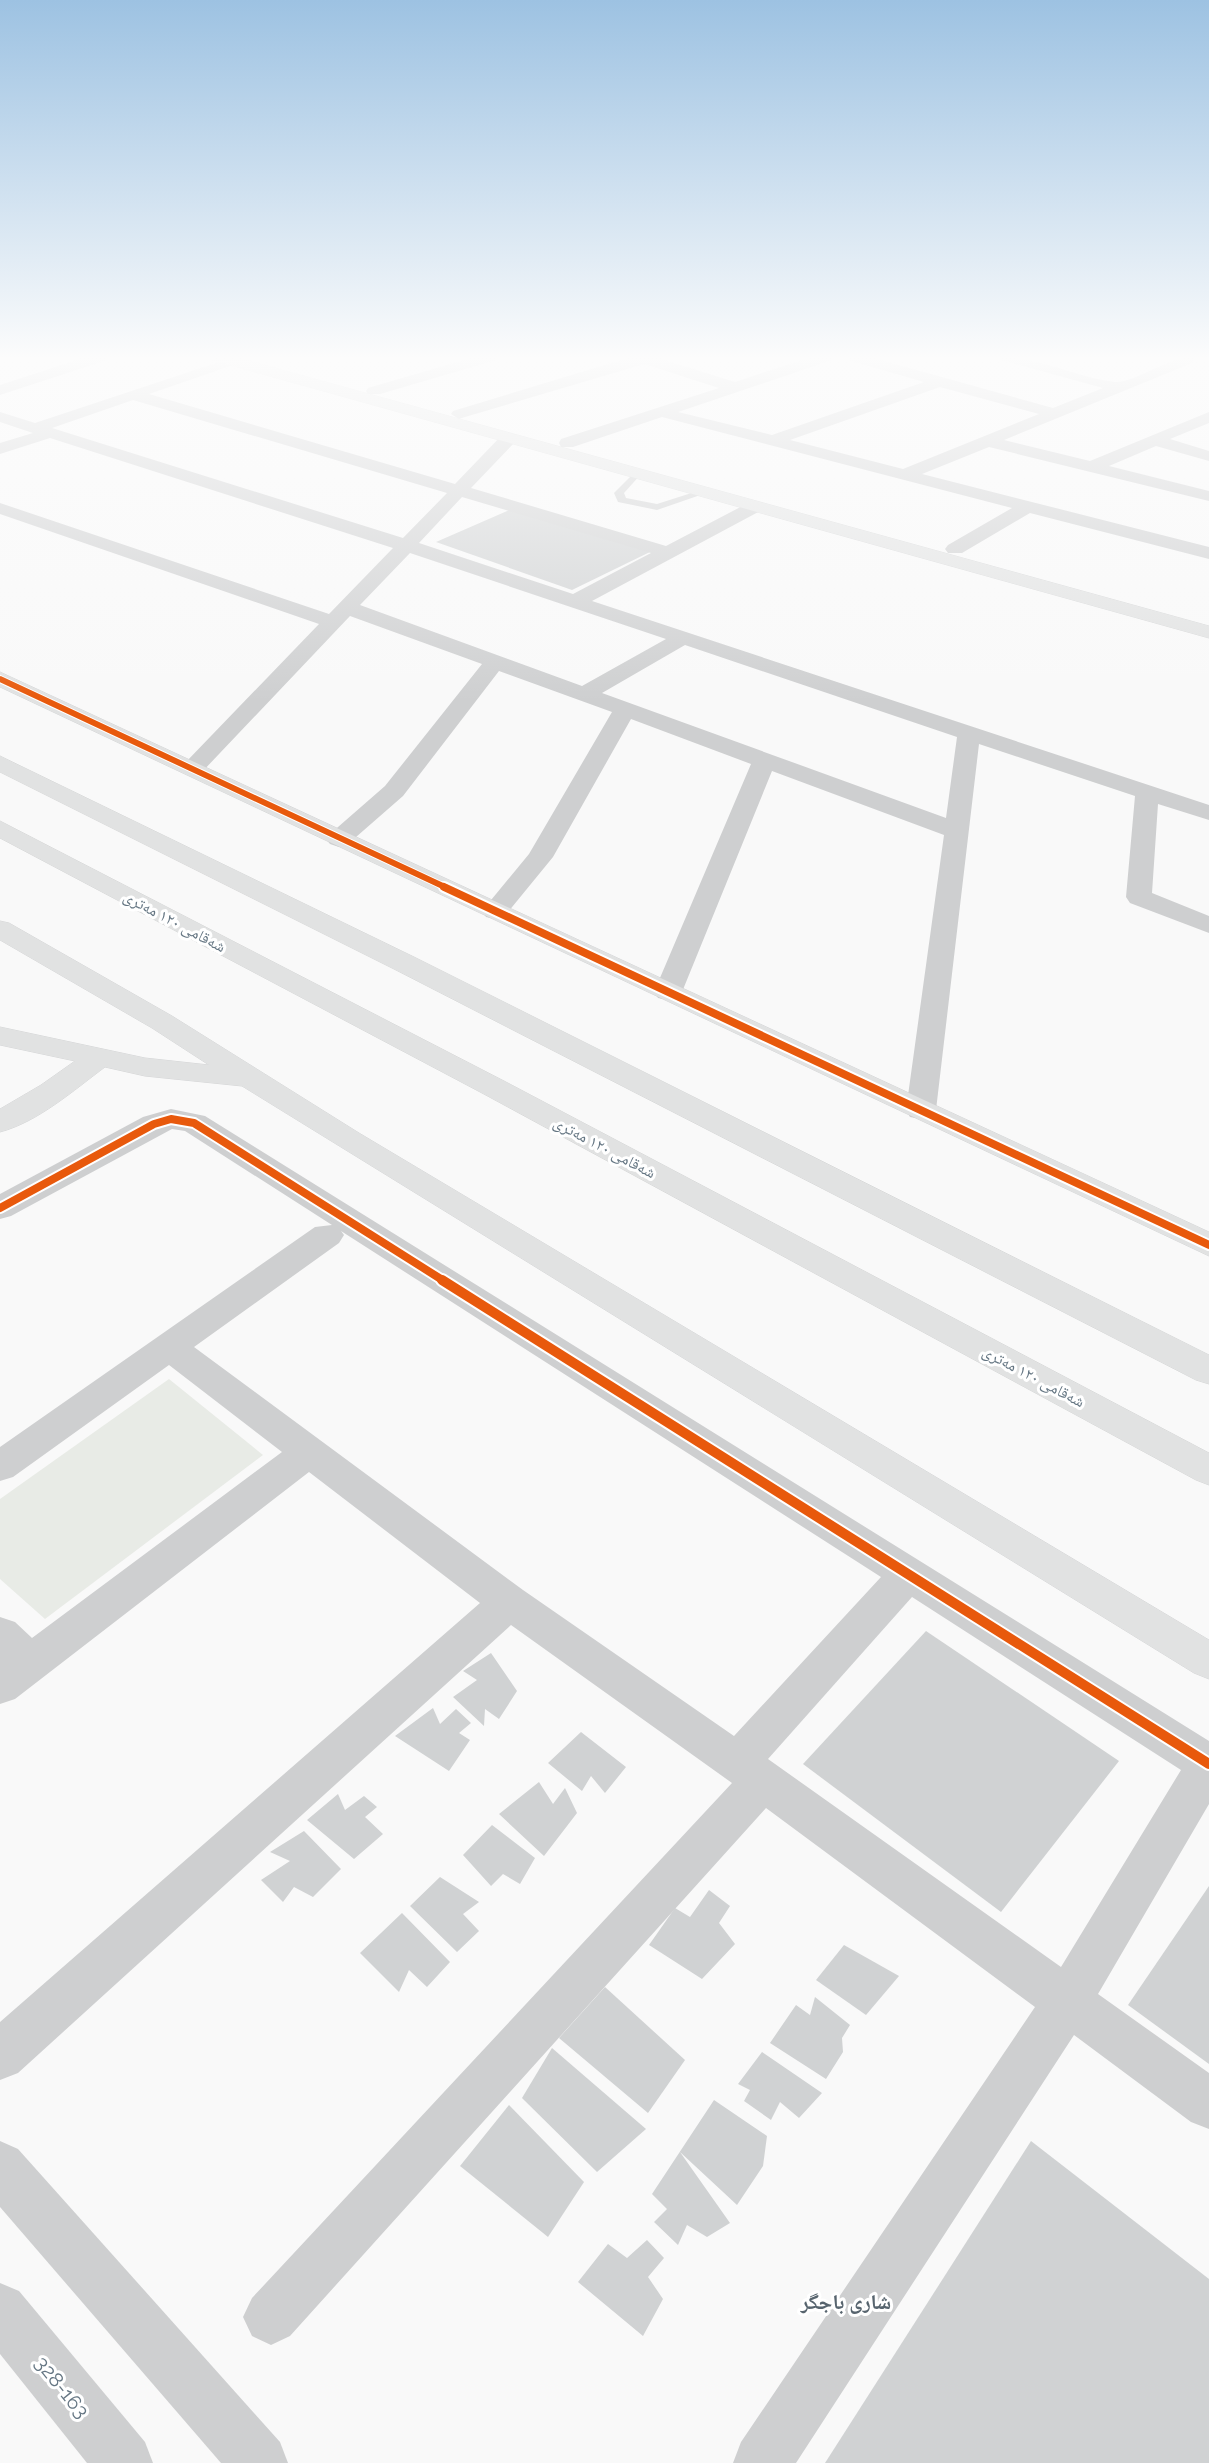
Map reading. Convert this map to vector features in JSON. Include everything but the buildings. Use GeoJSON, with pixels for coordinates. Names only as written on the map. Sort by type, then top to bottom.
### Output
{"type":"FeatureCollection","features":[{"type":"Feature","properties":{"kind":"main road"},"geometry":{"type":"LineString","coordinates":[[633,472],[756,506],[1209,619]]}},
{"type":"Feature","properties":{"kind":"main road"},"geometry":{"type":"LineString","coordinates":[[673,472],[955,549],[1020,573],[1209,632]]}},
{"type":"Feature","properties":{"kind":"main road"},"geometry":{"type":"LineString","coordinates":[[0,679],[1209,1245]]}},
{"type":"Feature","properties":{"kind":"main road"},"geometry":{"type":"LineString","coordinates":[[0,763],[414,968],[1209,1371]]}},
{"type":"Feature","properties":{"kind":"main road","name":"شەقامی ١٢٠ مەتری"},"geometry":{"type":"LineString","coordinates":[[0,828],[483,1082],[1209,1470]]}},
{"type":"Feature","properties":{"kind":"main road"},"geometry":{"type":"LineString","coordinates":[[0,929],[162,1022],[249,1078],[1209,1661]]}},
{"type":"Feature","properties":{"kind":"main road"},"geometry":{"type":"LineString","coordinates":[[0,1036],[145,1067],[249,1078]]}},
{"type":"Feature","properties":{"kind":"main road"},"geometry":{"type":"LineString","coordinates":[[0,1122],[52,1092],[100,1057]]}},
{"type":"Feature","properties":{"kind":"street"},"geometry":{"type":"LineString","coordinates":[[172,472],[405,545],[1209,813]]}},
{"type":"Feature","properties":{"kind":"street"},"geometry":{"type":"LineString","coordinates":[[398,472],[667,552]]}},
{"type":"Feature","properties":{"kind":"street"},"geometry":{"type":"LineString","coordinates":[[193,768],[474,472]]}},
{"type":"Feature","properties":{"kind":"street"},"geometry":{"type":"LineString","coordinates":[[892,472],[1206,550]]}},
{"type":"Feature","properties":{"kind":"street"},"geometry":{"type":"LineString","coordinates":[[904,475],[911,472]]}},
{"type":"Feature","properties":{"kind":"street"},"geometry":{"type":"LineString","coordinates":[[1111,472],[1209,496]]}},
{"type":"Feature","properties":{"kind":"street"},"geometry":{"type":"LineString","coordinates":[[574,602],[756,506]]}},
{"type":"Feature","properties":{"kind":"street"},"geometry":{"type":"LineString","coordinates":[[955,549],[1028,507]]}},
{"type":"Feature","properties":{"kind":"street"},"geometry":{"type":"LineString","coordinates":[[0,508],[494,663],[957,831]]}},
{"type":"Feature","properties":{"kind":"street"},"geometry":{"type":"LineString","coordinates":[[583,695],[682,638]]}},
{"type":"Feature","properties":{"kind":"street"},"geometry":{"type":"LineString","coordinates":[[339,838],[394,791],[494,663]]}},
{"type":"Feature","properties":{"kind":"street"},"geometry":{"type":"LineString","coordinates":[[495,911],[540,857],[625,710]]}},
{"type":"Feature","properties":{"kind":"street"},"geometry":{"type":"LineString","coordinates":[[921,1110],[969,734]]}},
{"type":"Feature","properties":{"kind":"street"},"geometry":{"type":"LineString","coordinates":[[668,992],[764,761]]}},
{"type":"Feature","properties":{"kind":"street"},"geometry":{"type":"LineString","coordinates":[[1147,793],[1139,897],[1209,925]]}},
{"type":"Feature","properties":{"kind":"street"},"geometry":{"type":"LineString","coordinates":[[0,1208],[154,1124],[171,1119],[194,1123],[1209,1764],[1067,2002],[762,2463]]}},
{"type":"Feature","properties":{"kind":"street"},"geometry":{"type":"LineString","coordinates":[[0,1467],[171,1348],[327,1235]]}},
{"type":"Feature","properties":{"kind":"street"},"geometry":{"type":"LineString","coordinates":[[171,1348],[509,1602],[751,1771],[1209,2104]]}},
{"type":"Feature","properties":{"kind":"street"},"geometry":{"type":"LineString","coordinates":[[0,1634],[15,1675],[310,1451]]}},
{"type":"Feature","properties":{"kind":"street"},"geometry":{"type":"LineString","coordinates":[[271,2317],[751,1771],[908,1574]]}},
{"type":"Feature","properties":{"kind":"street"},"geometry":{"type":"LineString","coordinates":[[0,2055],[509,1602]]}},
{"type":"Feature","properties":{"kind":"street"},"geometry":{"type":"LineString","coordinates":[[0,2167],[259,2463]]}},
{"type":"Feature","properties":{"kind":"street","name":"328-163"},"geometry":{"type":"LineString","coordinates":[[0,2310],[124,2463]]}},
{"type":"Feature","properties":{"kind":"lane"},"geometry":{"type":"LineString","coordinates":[[637,473],[619,493],[622,500],[657,507],[704,492]]}},
{"type":"Feature","properties":{"kind":"shaded area"},"geometry":{"type":"Polygon","coordinates":[[[169,1379],[263,1455],[45,1619],[0,1579],[0,1499],[169,1379]]]}},
{"type":"Feature","properties":{"kind":"cycle path"},"geometry":{"type":"LineString","coordinates":[[0,679],[1209,1245]]}},
{"type":"Feature","properties":{"kind":"cycle path"},"geometry":{"type":"LineString","coordinates":[[0,1208],[154,1124],[171,1119],[194,1123],[1209,1764]]}},
{"type":"Feature","properties":{"kind":"district","name":"شاری باجگر"},"geometry":{"type":"Point","coordinates":[846,2302]}}]}
